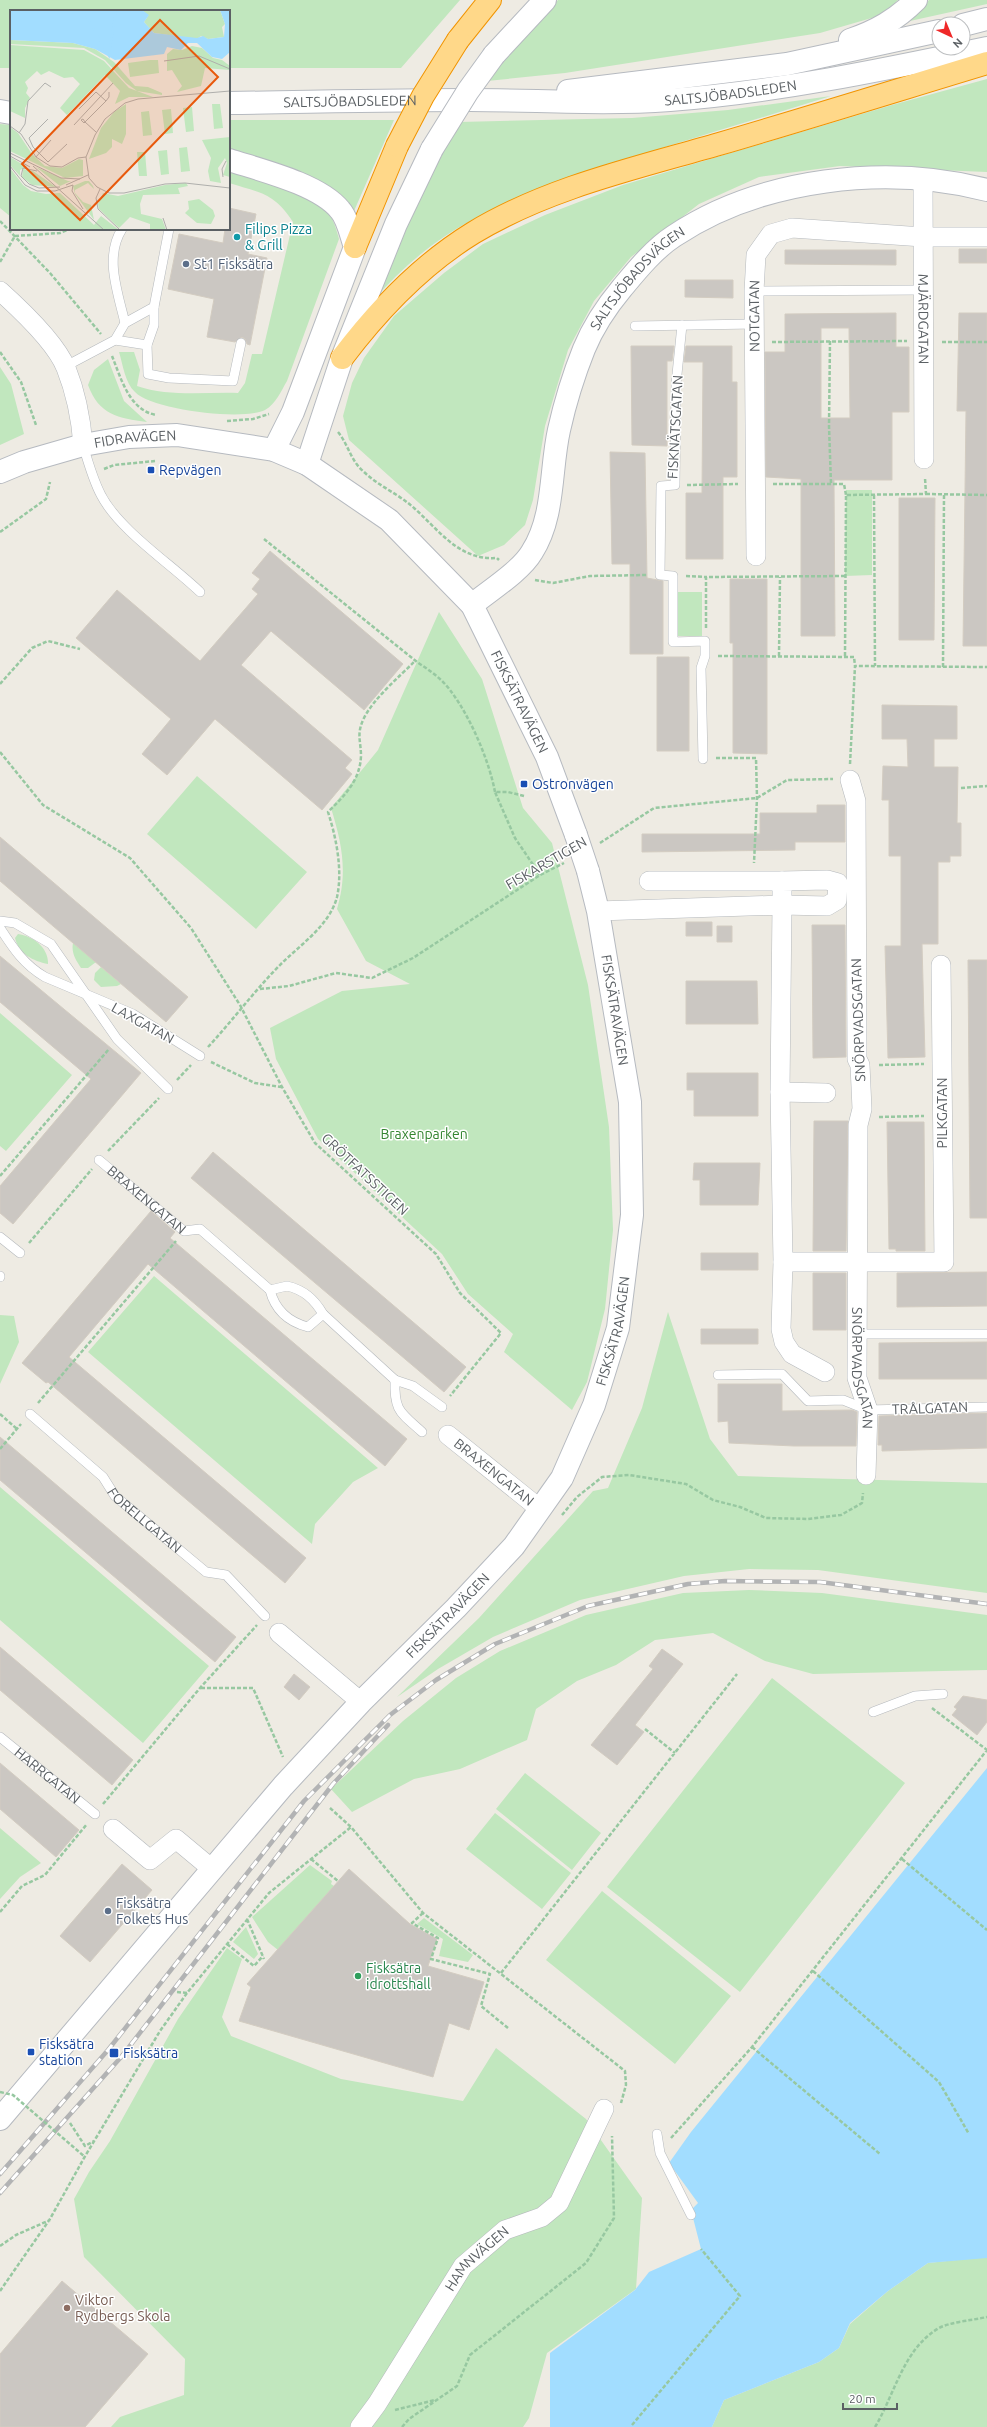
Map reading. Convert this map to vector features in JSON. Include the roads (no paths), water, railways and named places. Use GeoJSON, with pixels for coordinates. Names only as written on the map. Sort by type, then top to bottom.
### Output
{"type":"FeatureCollection","features":[{"type":"Feature","properties":{"kind":"highway"},"geometry":{"type":"LineString","coordinates":[[355,247],[397,146],[423,96],[458,40],[490,0]]}},
{"type":"Feature","properties":{"kind":"highway"},"geometry":{"type":"LineString","coordinates":[[342,358],[384,307],[433,261],[473,233],[517,211],[558,193],[656,162],[987,63]]}},
{"type":"Feature","properties":{"kind":"street"},"geometry":{"type":"LineString","coordinates":[[307,464],[342,358],[396,224],[432,149],[468,91],[494,55],[545,0]]}},
{"type":"Feature","properties":{"kind":"street"},"geometry":{"type":"LineString","coordinates":[[787,64],[877,30],[903,13],[916,0]]}},
{"type":"Feature","properties":{"kind":"street"},"geometry":{"type":"LineString","coordinates":[[971,23],[987,19]]}},
{"type":"Feature","properties":{"kind":"street","name":"SALTSJÖBADSLEDEN"},"geometry":{"type":"LineString","coordinates":[[471,100],[578,90],[787,64],[931,33]]}},
{"type":"Feature","properties":{"kind":"street","name":"SALTSJÖBADSLEDEN"},"geometry":{"type":"LineString","coordinates":[[230,103],[471,100],[584,103],[670,100],[773,88],[865,74],[987,48]]}},
{"type":"Feature","properties":{"kind":"street"},"geometry":{"type":"LineString","coordinates":[[0,111],[10,113]]}},
{"type":"Feature","properties":{"kind":"street"},"geometry":{"type":"LineString","coordinates":[[230,160],[304,186],[327,198],[341,210],[355,247],[293,412],[274,450]]}},
{"type":"Feature","properties":{"kind":"street","name":"SALTSJÖBADSVÄGEN"},"geometry":{"type":"LineString","coordinates":[[472,605],[512,573],[532,554],[545,526],[559,430],[584,349],[605,309],[637,269],[672,237],[716,212],[773,191],[835,179],[923,179],[987,190]]}},
{"type":"Feature","properties":{"kind":"street","name":"MJÄRDGATAN"},"geometry":{"type":"LineString","coordinates":[[923,179],[924,459]]}},
{"type":"Feature","properties":{"kind":"street","name":"NOTGATAN"},"geometry":{"type":"LineString","coordinates":[[756,556],[754,291],[756,255],[772,234],[792,228],[923,237],[987,237]]}},
{"type":"Feature","properties":{"kind":"street"},"geometry":{"type":"LineString","coordinates":[[0,292],[37,327],[66,366],[80,411],[83,446]]}},
{"type":"Feature","properties":{"kind":"street","name":"FIDRAVÄGEN"},"geometry":{"type":"LineString","coordinates":[[0,472],[24,462],[83,446],[129,437],[178,435],[274,450]]}},
{"type":"Feature","properties":{"kind":"street","name":"FISKSÄTRAVÄGEN"},"geometry":{"type":"LineString","coordinates":[[0,2119],[284,1786],[362,1702],[456,1608],[514,1546],[562,1478],[594,1405],[618,1328],[632,1215],[630,1102],[598,911],[580,865],[576,835],[547,757],[472,605],[389,520],[307,464],[274,450]]}},
{"type":"Feature","properties":{"kind":"street","name":"SNÖRPVADSGATAN"},"geometry":{"type":"LineString","coordinates":[[850,780],[856,801],[857,1051],[860,1065],[862,1109],[860,1118],[856,1260],[857,1378],[868,1410],[866,1475]]}},
{"type":"Feature","properties":{"kind":"street"},"geometry":{"type":"LineString","coordinates":[[598,911],[782,905],[827,906],[832,904],[838,895],[838,883],[827,880],[649,881]]}},
{"type":"Feature","properties":{"kind":"street"},"geometry":{"type":"LineString","coordinates":[[782,881],[780,1092],[783,1262],[781,1329],[784,1342],[792,1354],[825,1372]]}},
{"type":"Feature","properties":{"kind":"street","name":"PILKGATAN"},"geometry":{"type":"LineString","coordinates":[[856,1260],[944,1262],[941,965]]}},
{"type":"Feature","properties":{"kind":"street"},"geometry":{"type":"LineString","coordinates":[[780,1092],[826,1093]]}},
{"type":"Feature","properties":{"kind":"street"},"geometry":{"type":"LineString","coordinates":[[783,1262],[856,1260]]}},
{"type":"Feature","properties":{"kind":"street","name":"BRAXENGATAN"},"geometry":{"type":"LineString","coordinates":[[448,1435],[540,1509]]}},
{"type":"Feature","properties":{"kind":"street"},"geometry":{"type":"LineString","coordinates":[[279,1633],[362,1702]]}},
{"type":"Feature","properties":{"kind":"street"},"geometry":{"type":"LineString","coordinates":[[113,1828],[150,1860],[176,1839],[212,1869]]}},
{"type":"Feature","properties":{"kind":"street","name":"HAMNVÄGEN"},"geometry":{"type":"LineString","coordinates":[[365,2420],[464,2266],[505,2230],[542,2217],[559,2203],[612,2107]]}},
{"type":"Feature","properties":{"kind":"lane"},"geometry":{"type":"LineString","coordinates":[[121,230],[115,241],[113,268],[125,323]]}},
{"type":"Feature","properties":{"kind":"lane"},"geometry":{"type":"LineString","coordinates":[[169,230],[154,306],[154,326],[147,345],[148,374],[168,378],[233,381],[241,343]]}},
{"type":"Feature","properties":{"kind":"lane"},"geometry":{"type":"LineString","coordinates":[[754,291],[923,290]]}},
{"type":"Feature","properties":{"kind":"lane"},"geometry":{"type":"LineString","coordinates":[[66,366],[111,342],[125,323],[154,306]]}},
{"type":"Feature","properties":{"kind":"lane"},"geometry":{"type":"LineString","coordinates":[[636,326],[682,325],[754,333]]}},
{"type":"Feature","properties":{"kind":"lane","name":"FISKNÄTSGATAN"},"geometry":{"type":"LineString","coordinates":[[682,325],[676,384],[674,485],[661,486],[660,575],[674,576],[673,642],[705,641],[705,656],[701,668],[703,758]]}},
{"type":"Feature","properties":{"kind":"lane"},"geometry":{"type":"LineString","coordinates":[[111,342],[147,345]]}},
{"type":"Feature","properties":{"kind":"lane"},"geometry":{"type":"LineString","coordinates":[[83,446],[101,496],[112,510],[146,546],[200,592]]}},
{"type":"Feature","properties":{"kind":"lane","name":"LAXGATAN"},"geometry":{"type":"LineString","coordinates":[[0,921],[15,923],[50,944],[117,1040],[168,1089]]}},
{"type":"Feature","properties":{"kind":"lane","name":"LAXGATAN"},"geometry":{"type":"LineString","coordinates":[[0,928],[22,961],[32,970],[84,994],[133,1014],[200,1056]]}},
{"type":"Feature","properties":{"kind":"lane","name":"BRAXENGATAN"},"geometry":{"type":"LineString","coordinates":[[100,1160],[184,1231],[200,1229],[270,1290],[272,1300],[293,1323],[308,1327],[324,1314]]}},
{"type":"Feature","properties":{"kind":"lane"},"geometry":{"type":"LineString","coordinates":[[0,1237],[20,1253]]}},
{"type":"Feature","properties":{"kind":"lane"},"geometry":{"type":"LineString","coordinates":[[270,1290],[287,1286],[300,1289],[316,1302],[324,1314],[395,1380],[413,1386],[442,1407]]}},
{"type":"Feature","properties":{"kind":"lane"},"geometry":{"type":"LineString","coordinates":[[857,1334],[987,1334]]}},
{"type":"Feature","properties":{"kind":"lane","name":"TRÅLGATAN"},"geometry":{"type":"LineString","coordinates":[[718,1375],[782,1374],[808,1401],[843,1400],[868,1410],[987,1407]]}},
{"type":"Feature","properties":{"kind":"lane"},"geometry":{"type":"LineString","coordinates":[[395,1380],[394,1401],[402,1414],[422,1432]]}},
{"type":"Feature","properties":{"kind":"lane","name":"FORELLGATAN"},"geometry":{"type":"LineString","coordinates":[[30,1414],[103,1477],[115,1496],[206,1572],[226,1575],[265,1616]]}},
{"type":"Feature","properties":{"kind":"lane"},"geometry":{"type":"LineString","coordinates":[[873,1712],[915,1696],[942,1694]]}},
{"type":"Feature","properties":{"kind":"lane","name":"HARRGATAN"},"geometry":{"type":"LineString","coordinates":[[0,1737],[95,1814]]}},
{"type":"Feature","properties":{"kind":"lane"},"geometry":{"type":"LineString","coordinates":[[657,2134],[660,2153],[691,2215]]}},
{"type":"Feature","properties":{"kind":"water"},"geometry":{"type":"Polygon","coordinates":[[[987,1768],[987,2258],[928,2263],[888,2291],[850,2323],[839,2348],[819,2362],[724,2400],[712,2427],[550,2427],[550,2353],[635,2290],[649,2272],[701,2249],[691,2210],[698,2203],[669,2163],[691,2132],[987,1768]]]}},
{"type":"Feature","properties":{"kind":"railway"},"geometry":{"type":"LineString","coordinates":[[0,2174],[108,2050],[304,1801],[390,1715],[436,1680],[495,1644],[588,1606],[688,1584],[725,1581],[820,1582],[987,1604]]}},
{"type":"Feature","properties":{"kind":"railway"},"geometry":{"type":"LineString","coordinates":[[0,2193],[122,2056],[333,1784],[388,1725]]}},
{"type":"Feature","properties":{"kind":"place","name":"Filips Pizza & Grill"},"geometry":{"type":"Point","coordinates":[237,237]}},
{"type":"Feature","properties":{"kind":"place","name":"St1 Fisksätra"},"geometry":{"type":"Point","coordinates":[186,264]}},
{"type":"Feature","properties":{"kind":"place","name":"Repvägen"},"geometry":{"type":"Point","coordinates":[151,470]}},
{"type":"Feature","properties":{"kind":"place","name":"Ostronvägen"},"geometry":{"type":"Point","coordinates":[524,784]}},
{"type":"Feature","properties":{"kind":"place","name":"Fisksätra Folkets Hus"},"geometry":{"type":"Point","coordinates":[108,1911]}},
{"type":"Feature","properties":{"kind":"place","name":"Fisksätra idrottshall"},"geometry":{"type":"Point","coordinates":[358,1976]}},
{"type":"Feature","properties":{"kind":"place","name":"Fisksätra station"},"geometry":{"type":"Point","coordinates":[31,2052]}},
{"type":"Feature","properties":{"kind":"place","name":"Fisksätra"},"geometry":{"type":"Point","coordinates":[114,2053]}},
{"type":"Feature","properties":{"kind":"place","name":"Viktor Rydbergs Skola"},"geometry":{"type":"Point","coordinates":[67,2308]}},
{"type":"Feature","properties":{"kind":"park label","name":"Braxenparken"},"geometry":{"type":"Point","coordinates":[424,1134]}}]}
